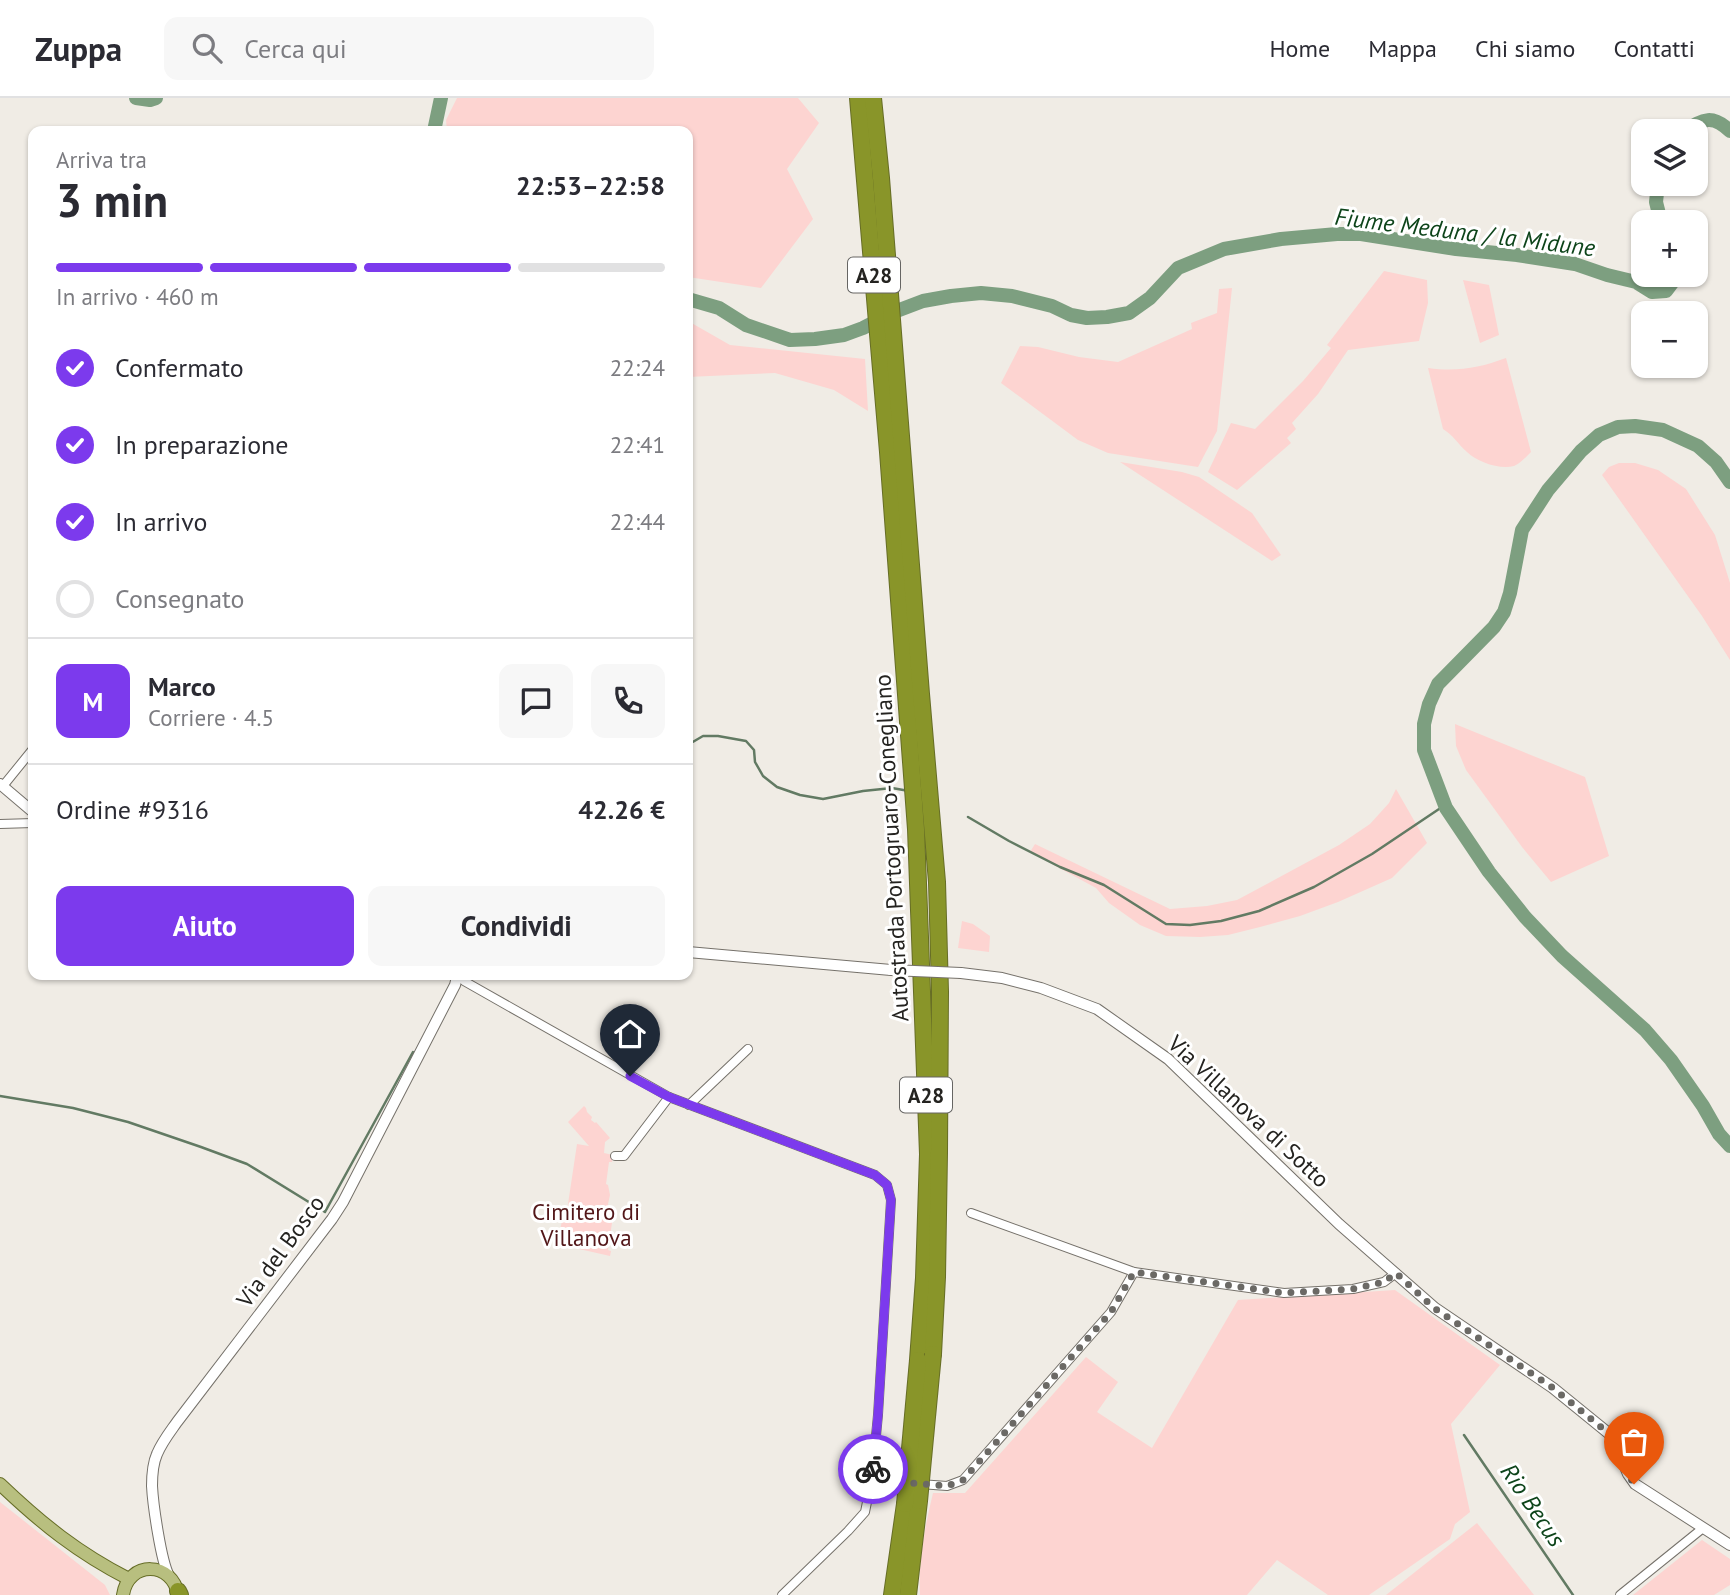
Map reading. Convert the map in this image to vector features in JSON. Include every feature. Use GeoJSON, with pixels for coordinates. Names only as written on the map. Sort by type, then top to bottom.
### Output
{"type":"FeatureCollection","features":[{"type":"Feature","properties":{"kind":"highway","name":"Autostrada Portogruaro-Conegliano"},"geometry":{"type":"LineString","coordinates":[[858,98],[895,450]]}},
{"type":"Feature","properties":{"kind":"highway","name":"Autostrada Portogruaro-Conegliano"},"geometry":{"type":"LineString","coordinates":[[873,98],[881,178],[895,450],[923,828],[937,882],[940,992],[937,1277],[908,1537],[908,1595]]}},
{"type":"Feature","properties":{"kind":"highway","name":"Autostrada Portogruaro-Conegliano"},"geometry":{"type":"LineString","coordinates":[[892,1595],[908,1537]]}},
{"type":"Feature","properties":{"kind":"highway"},"geometry":{"type":"LineString","coordinates":[[886,1595],[908,1537]]}},
{"type":"Feature","properties":{"kind":"highway"},"geometry":{"type":"LineString","coordinates":[[908,1537],[915,1595]]}},
{"type":"Feature","properties":{"kind":"main road"},"geometry":{"type":"LineString","coordinates":[[0,1484],[29,1512],[69,1544],[105,1566],[126,1587],[138,1572],[149,1569],[162,1571],[169,1576],[179,1594]]}},
{"type":"Feature","properties":{"kind":"street"},"geometry":{"type":"LineString","coordinates":[[28,754],[1,785],[28,808]]}},
{"type":"Feature","properties":{"kind":"street"},"geometry":{"type":"LineString","coordinates":[[0,824],[28,823]]}},
{"type":"Feature","properties":{"kind":"street","name":"Via Villanova di Sotto"},"geometry":{"type":"LineString","coordinates":[[693,952],[1002,978],[1041,988],[1097,1009],[1168,1059],[1339,1224],[1434,1308],[1553,1388],[1612,1436],[1634,1484],[1730,1545]]}},
{"type":"Feature","properties":{"kind":"street","name":"Via del Bosco"},"geometry":{"type":"LineString","coordinates":[[169,1576],[161,1545],[152,1484],[156,1455],[177,1422],[343,1202],[457,980]]}},
{"type":"Feature","properties":{"kind":"street"},"geometry":{"type":"LineString","coordinates":[[463,980],[669,1097],[875,1175],[887,1185],[891,1200],[878,1415],[872,1477],[864,1512],[782,1595]]}},
{"type":"Feature","properties":{"kind":"street"},"geometry":{"type":"LineString","coordinates":[[690,1105],[748,1049]]}},
{"type":"Feature","properties":{"kind":"street"},"geometry":{"type":"LineString","coordinates":[[615,1156],[624,1156],[669,1097]]}},
{"type":"Feature","properties":{"kind":"street"},"geometry":{"type":"LineString","coordinates":[[971,1213],[1134,1272],[1284,1293],[1353,1289],[1384,1282],[1396,1273]]}},
{"type":"Feature","properties":{"kind":"street"},"geometry":{"type":"LineString","coordinates":[[872,1477],[947,1486],[963,1480],[1111,1312],[1134,1272]]}},
{"type":"Feature","properties":{"kind":"street"},"geometry":{"type":"LineString","coordinates":[[1620,1595],[1703,1528]]}},
{"type":"Feature","properties":{"kind":"street"},"geometry":{"type":"LineString","coordinates":[[149,1569],[156,1560],[161,1545]]}},
{"type":"Feature","properties":{"kind":"green space"},"geometry":{"type":"Polygon","coordinates":[[[457,98],[798,98],[819,123],[787,169],[813,219],[761,288],[693,278],[693,126],[447,126],[446,120],[457,98]]]}},
{"type":"Feature","properties":{"kind":"green space"},"geometry":{"type":"Polygon","coordinates":[[[1384,271],[1427,280],[1428,303],[1419,341],[1348,350],[1318,394],[1292,423],[1296,429],[1287,438],[1291,443],[1237,490],[1208,472],[1231,423],[1255,429],[1303,381],[1331,348],[1327,345],[1384,271]]]}},
{"type":"Feature","properties":{"kind":"green space"},"geometry":{"type":"Polygon","coordinates":[[[1463,280],[1489,285],[1499,335],[1480,343],[1463,280]]]}},
{"type":"Feature","properties":{"kind":"green space"},"geometry":{"type":"Polygon","coordinates":[[[1232,288],[1217,431],[1198,467],[1108,453],[1078,440],[1001,383],[1020,346],[1118,362],[1192,329],[1191,323],[1217,313],[1219,289],[1232,288]]]}},
{"type":"Feature","properties":{"kind":"green space"},"geometry":{"type":"Polygon","coordinates":[[[693,324],[730,345],[865,359],[868,411],[834,390],[775,373],[693,377],[693,324]]]}},
{"type":"Feature","properties":{"kind":"green space"},"geometry":{"type":"Polygon","coordinates":[[[1506,358],[1531,452],[1519,463],[1508,467],[1477,459],[1443,429],[1428,368],[1468,368],[1506,358]]]}},
{"type":"Feature","properties":{"kind":"green space"},"geometry":{"type":"Polygon","coordinates":[[[1120,462],[1199,477],[1252,513],[1281,555],[1272,561],[1120,462]]]}},
{"type":"Feature","properties":{"kind":"green space"},"geometry":{"type":"Polygon","coordinates":[[[1619,463],[1635,463],[1658,470],[1686,489],[1715,535],[1730,583],[1730,660],[1602,475],[1609,467],[1619,463]]]}},
{"type":"Feature","properties":{"kind":"green space"},"geometry":{"type":"Polygon","coordinates":[[[1455,724],[1585,777],[1609,856],[1551,882],[1466,770],[1456,746],[1455,724]]]}},
{"type":"Feature","properties":{"kind":"green space"},"geometry":{"type":"Polygon","coordinates":[[[1396,789],[1427,843],[1392,878],[1300,916],[1228,935],[1166,936],[1140,925],[1109,903],[1096,888],[1030,852],[1035,844],[1170,909],[1207,906],[1237,900],[1339,845],[1370,824],[1389,803],[1396,789]]]}},
{"type":"Feature","properties":{"kind":"green space"},"geometry":{"type":"Polygon","coordinates":[[[962,921],[973,924],[990,936],[989,952],[958,948],[962,921]]]}},
{"type":"Feature","properties":{"kind":"green space","name":"Cimitero di Villanova"},"geometry":{"type":"Polygon","coordinates":[[[584,1106],[592,1117],[591,1120],[610,1138],[605,1142],[604,1153],[613,1155],[612,1162],[609,1162],[606,1184],[610,1195],[608,1204],[613,1216],[608,1250],[611,1251],[610,1256],[557,1244],[568,1204],[577,1144],[589,1146],[568,1122],[584,1106]]]}},
{"type":"Feature","properties":{"kind":"green space"},"geometry":{"type":"Polygon","coordinates":[[[1395,1290],[1500,1365],[1451,1424],[1470,1512],[1455,1524],[1450,1539],[1369,1595],[1328,1595],[1277,1560],[1247,1595],[920,1595],[923,1544],[933,1493],[965,1493],[1086,1357],[1118,1382],[1097,1412],[1152,1448],[1238,1300],[1395,1290]]]}},
{"type":"Feature","properties":{"kind":"green space"},"geometry":{"type":"Polygon","coordinates":[[[0,1502],[105,1585],[110,1595],[0,1595],[0,1502]]]}},
{"type":"Feature","properties":{"kind":"green space"},"geometry":{"type":"Polygon","coordinates":[[[1477,1523],[1534,1595],[1386,1595],[1477,1523]]]}},
{"type":"Feature","properties":{"kind":"green space"},"geometry":{"type":"Polygon","coordinates":[[[1702,1540],[1730,1559],[1730,1585],[1714,1595],[1633,1595],[1702,1540]]]}},
{"type":"Feature","properties":{"kind":"waterway","name":"Fiume Meduna / la Midune"},"geometry":{"type":"LineString","coordinates":[[136,98],[156,98]]}},
{"type":"Feature","properties":{"kind":"waterway","name":"Fiume Meduna / la Midune"},"geometry":{"type":"LineString","coordinates":[[435,126],[441,98]]}},
{"type":"Feature","properties":{"kind":"waterway","name":"Fiume Meduna / la Midune"},"geometry":{"type":"LineString","coordinates":[[1708,120],[1718,122],[1730,131]]}},
{"type":"Feature","properties":{"kind":"waterway","name":"Fiume Meduna / la Midune"},"geometry":{"type":"LineString","coordinates":[[1657,196],[1658,210]]}},
{"type":"Feature","properties":{"kind":"waterway","name":"Fiume Meduna / la Midune"},"geometry":{"type":"LineString","coordinates":[[693,300],[719,308],[746,325],[790,340],[844,335],[923,301],[981,293],[1012,296],[1052,306],[1071,315],[1087,318],[1107,317],[1129,313],[1150,298],[1178,268],[1224,249],[1281,239],[1337,234],[1361,234],[1575,264],[1631,281]]}},
{"type":"Feature","properties":{"kind":"waterway","name":"Fiume Meduna / la Midune"},"geometry":{"type":"LineString","coordinates":[[1644,287],[1652,292],[1666,291],[1669,287]]}},
{"type":"Feature","properties":{"kind":"waterway","name":"Fiume Meduna / la Midune"},"geometry":{"type":"LineString","coordinates":[[1730,482],[1716,462],[1698,446],[1663,430],[1635,426],[1618,427],[1599,435],[1581,451],[1548,490],[1522,530],[1504,612],[1494,627],[1438,684],[1424,724],[1424,750],[1446,808],[1489,872],[1525,917],[1562,956],[1645,1030],[1671,1060],[1719,1134],[1730,1146]]}},
{"type":"Feature","properties":{"kind":"waterway"},"geometry":{"type":"LineString","coordinates":[[693,742],[703,736],[746,741],[754,750],[755,762],[763,776],[777,787],[800,795],[823,799],[892,788],[909,791]]}},
{"type":"Feature","properties":{"kind":"waterway"},"geometry":{"type":"LineString","coordinates":[[968,817],[1060,867],[1104,885],[1166,924],[1190,925],[1221,921],[1259,911],[1314,887],[1372,854],[1445,805]]}},
{"type":"Feature","properties":{"kind":"waterway"},"geometry":{"type":"LineString","coordinates":[[0,1096],[73,1108],[128,1122],[201,1147],[247,1164],[325,1212],[413,1052]]}},
{"type":"Feature","properties":{"kind":"waterway","name":"Rio Becus"},"geometry":{"type":"LineString","coordinates":[[1464,1435],[1573,1595]]}},
{"type":"Feature","properties":{"kind":"way so far"},"geometry":{"type":"LineString","coordinates":[[873,1469],[872,1477],[898,1482],[947,1486],[963,1480],[1094,1333],[1111,1312],[1134,1272],[1284,1293],[1353,1289],[1384,1282],[1396,1273],[1434,1308],[1553,1388],[1612,1436],[1634,1484]]}},
{"type":"Feature","properties":{"kind":"route"},"geometry":{"type":"LineString","coordinates":[[630,1076],[669,1097],[875,1175],[887,1185],[891,1200],[873,1469]]}}]}
